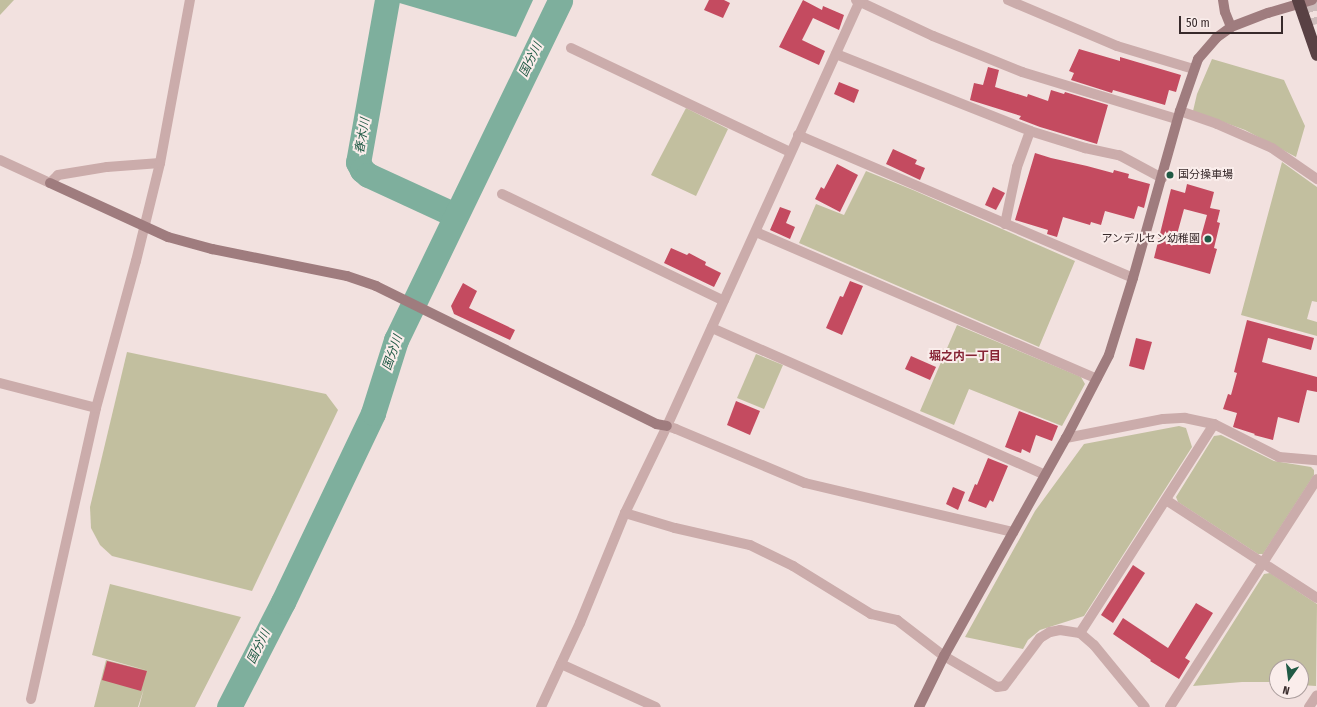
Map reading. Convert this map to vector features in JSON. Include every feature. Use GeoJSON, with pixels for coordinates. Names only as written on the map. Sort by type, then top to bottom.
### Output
{"type":"FeatureCollection","features":[{"type":"Feature","properties":{"kind":"highway"},"geometry":{"type":"LineString","coordinates":[[1299,2],[1317,55]]}},
{"type":"Feature","properties":{"kind":"street"},"geometry":{"type":"LineString","coordinates":[[31,699],[96,408],[160,163],[190,0]]}},
{"type":"Feature","properties":{"kind":"street"},"geometry":{"type":"LineString","coordinates":[[1008,0],[1117,46],[1193,69]]}},
{"type":"Feature","properties":{"kind":"street"},"geometry":{"type":"LineString","coordinates":[[1223,0],[1225,12],[1231,27]]}},
{"type":"Feature","properties":{"kind":"street"},"geometry":{"type":"LineString","coordinates":[[919,707],[944,656],[1066,438],[1109,355],[1133,278],[1193,69],[1207,47],[1231,27],[1299,2],[1312,0]]}},
{"type":"Feature","properties":{"kind":"street"},"geometry":{"type":"LineString","coordinates":[[541,707],[580,623],[625,513],[667,426],[756,232],[790,152],[859,1],[932,36],[1022,72],[1216,124],[1272,148],[1317,179]]}},
{"type":"Feature","properties":{"kind":"street"},"geometry":{"type":"LineString","coordinates":[[571,48],[790,152]]}},
{"type":"Feature","properties":{"kind":"street"},"geometry":{"type":"LineString","coordinates":[[836,54],[1030,131],[1085,148],[1119,156],[1162,178]]}},
{"type":"Feature","properties":{"kind":"street"},"geometry":{"type":"LineString","coordinates":[[1005,224],[1017,167],[1030,131]]}},
{"type":"Feature","properties":{"kind":"street"},"geometry":{"type":"LineString","coordinates":[[798,135],[1133,278]]}},
{"type":"Feature","properties":{"kind":"street"},"geometry":{"type":"LineString","coordinates":[[0,160],[168,236],[212,249],[347,276],[388,291],[656,424],[676,429],[805,483],[1013,532]]}},
{"type":"Feature","properties":{"kind":"street"},"geometry":{"type":"LineString","coordinates":[[50,183],[58,175],[107,167],[160,163]]}},
{"type":"Feature","properties":{"kind":"street"},"geometry":{"type":"LineString","coordinates":[[502,194],[724,301]]}},
{"type":"Feature","properties":{"kind":"street"},"geometry":{"type":"LineString","coordinates":[[756,232],[1097,379]]}},
{"type":"Feature","properties":{"kind":"street"},"geometry":{"type":"LineString","coordinates":[[712,328],[1045,475]]}},
{"type":"Feature","properties":{"kind":"street"},"geometry":{"type":"LineString","coordinates":[[0,383],[96,408]]}},
{"type":"Feature","properties":{"kind":"street"},"geometry":{"type":"LineString","coordinates":[[1066,438],[1163,419],[1185,418],[1214,424],[1279,457],[1317,460]]}},
{"type":"Feature","properties":{"kind":"street"},"geometry":{"type":"LineString","coordinates":[[1080,633],[1214,424]]}},
{"type":"Feature","properties":{"kind":"street"},"geometry":{"type":"LineString","coordinates":[[1170,707],[1317,478]]}},
{"type":"Feature","properties":{"kind":"street"},"geometry":{"type":"LineString","coordinates":[[1166,500],[1317,598]]}},
{"type":"Feature","properties":{"kind":"street"},"geometry":{"type":"LineString","coordinates":[[625,513],[675,528],[750,545],[793,566],[871,614],[897,620],[944,656],[997,687],[1004,686],[1040,638],[1050,632],[1060,630],[1080,633],[1094,645],[1144,707]]}},
{"type":"Feature","properties":{"kind":"street"},"geometry":{"type":"LineString","coordinates":[[561,664],[656,707]]}},
{"type":"Feature","properties":{"kind":"street"},"geometry":{"type":"LineString","coordinates":[[1309,707],[1317,695]]}},
{"type":"Feature","properties":{"kind":"shaded area"},"geometry":{"type":"Polygon","coordinates":[[[0,0],[14,0],[0,15],[0,0]]]}},
{"type":"Feature","properties":{"kind":"shaded area"},"geometry":{"type":"Polygon","coordinates":[[[396,0],[533,0],[516,37],[396,2],[396,0]]]}},
{"type":"Feature","properties":{"kind":"shaded area"},"geometry":{"type":"Polygon","coordinates":[[[1212,59],[1284,80],[1305,126],[1296,157],[1245,130],[1193,111],[1197,94],[1212,59]]]}},
{"type":"Feature","properties":{"kind":"shaded area"},"geometry":{"type":"Polygon","coordinates":[[[686,108],[728,129],[696,196],[651,175],[686,108]]]}},
{"type":"Feature","properties":{"kind":"shaded area"},"geometry":{"type":"Polygon","coordinates":[[[1282,162],[1317,187],[1317,302],[1312,301],[1307,319],[1317,322],[1317,336],[1241,315],[1282,162]]]}},
{"type":"Feature","properties":{"kind":"shaded area"},"geometry":{"type":"Polygon","coordinates":[[[866,171],[1075,261],[1039,347],[799,243],[816,204],[844,215],[866,171]]]}},
{"type":"Feature","properties":{"kind":"shaded area"},"geometry":{"type":"Polygon","coordinates":[[[957,325],[1081,377],[1085,384],[1062,426],[969,389],[954,425],[920,411],[957,325]]]}},
{"type":"Feature","properties":{"kind":"shaded area"},"geometry":{"type":"Polygon","coordinates":[[[127,352],[326,394],[338,410],[252,591],[112,556],[100,545],[91,528],[90,507],[127,352]]]}},
{"type":"Feature","properties":{"kind":"shaded area"},"geometry":{"type":"Polygon","coordinates":[[[756,354],[783,365],[764,409],[737,398],[756,354]]]}},
{"type":"Feature","properties":{"kind":"shaded area"},"geometry":{"type":"Polygon","coordinates":[[[1179,426],[1186,428],[1192,447],[1084,616],[1040,630],[1028,640],[1023,649],[965,637],[1035,511],[1084,444],[1179,426]]]}},
{"type":"Feature","properties":{"kind":"shaded area"},"geometry":{"type":"Polygon","coordinates":[[[1221,435],[1274,461],[1311,467],[1314,470],[1314,475],[1263,554],[1258,554],[1178,502],[1176,497],[1214,436],[1221,435]]]}},
{"type":"Feature","properties":{"kind":"shaded area"},"geometry":{"type":"Polygon","coordinates":[[[1270,573],[1317,604],[1316,686],[1309,686],[1309,659],[1269,659],[1269,682],[1242,682],[1193,686],[1264,574],[1270,573]]]}},
{"type":"Feature","properties":{"kind":"shaded area"},"geometry":{"type":"Polygon","coordinates":[[[110,584],[241,617],[195,707],[139,707],[144,688],[138,707],[94,707],[106,660],[149,671],[92,655],[110,584]]]}},
{"type":"Feature","properties":{"kind":"building"},"geometry":{"type":"Polygon","coordinates":[[[709,0],[724,0],[730,3],[723,18],[704,10],[709,0]]]}},
{"type":"Feature","properties":{"kind":"building"},"geometry":{"type":"Polygon","coordinates":[[[803,0],[822,10],[823,6],[844,15],[839,30],[813,18],[802,40],[825,51],[819,65],[779,47],[803,0]]]}},
{"type":"Feature","properties":{"kind":"building"},"geometry":{"type":"Polygon","coordinates":[[[1079,49],[1120,61],[1120,57],[1181,75],[1176,92],[1169,90],[1165,105],[1113,90],[1112,93],[1071,80],[1074,73],[1069,71],[1079,49]]]}},
{"type":"Feature","properties":{"kind":"building"},"geometry":{"type":"Polygon","coordinates":[[[988,67],[999,70],[995,87],[1027,97],[1028,94],[1048,101],[1051,90],[1064,94],[1065,92],[1108,105],[1097,144],[1040,127],[1019,119],[1021,116],[970,100],[974,83],[983,85],[988,67]]]}},
{"type":"Feature","properties":{"kind":"building"},"geometry":{"type":"Polygon","coordinates":[[[839,82],[859,90],[854,103],[834,94],[839,82]]]}},
{"type":"Feature","properties":{"kind":"building"},"geometry":{"type":"Polygon","coordinates":[[[893,149],[917,160],[915,164],[925,168],[920,180],[886,164],[893,149]]]}},
{"type":"Feature","properties":{"kind":"building"},"geometry":{"type":"Polygon","coordinates":[[[1035,153],[1113,173],[1114,170],[1129,174],[1128,178],[1150,184],[1144,208],[1138,206],[1134,219],[1105,211],[1101,225],[1091,222],[1090,225],[1063,217],[1057,237],[1047,234],[1048,230],[1015,220],[1035,153]]]}},
{"type":"Feature","properties":{"kind":"building"},"geometry":{"type":"Polygon","coordinates":[[[837,164],[858,175],[840,212],[815,199],[821,187],[824,189],[837,164]]]}},
{"type":"Feature","properties":{"kind":"building"},"geometry":{"type":"Polygon","coordinates":[[[1187,184],[1214,192],[1210,208],[1220,210],[1217,222],[1220,223],[1214,248],[1217,249],[1210,274],[1154,258],[1171,189],[1185,193],[1187,184]],[[1184,209],[1176,238],[1199,244],[1207,215],[1184,209]]]}},
{"type":"Feature","properties":{"kind":"building"},"geometry":{"type":"Polygon","coordinates":[[[993,187],[1005,193],[996,210],[985,205],[993,187]]]}},
{"type":"Feature","properties":{"kind":"building"},"geometry":{"type":"Polygon","coordinates":[[[780,207],[791,211],[786,223],[795,227],[790,239],[770,230],[780,207]]]}},
{"type":"Feature","properties":{"kind":"building"},"geometry":{"type":"Polygon","coordinates":[[[671,248],[687,255],[689,253],[706,262],[705,265],[721,273],[714,287],[664,263],[671,248]]]}},
{"type":"Feature","properties":{"kind":"building"},"geometry":{"type":"Polygon","coordinates":[[[850,281],[863,286],[842,335],[826,328],[840,296],[843,297],[850,281]]]}},
{"type":"Feature","properties":{"kind":"building"},"geometry":{"type":"Polygon","coordinates":[[[463,283],[477,291],[469,308],[515,330],[510,340],[454,314],[451,306],[463,283]]]}},
{"type":"Feature","properties":{"kind":"building"},"geometry":{"type":"Polygon","coordinates":[[[1247,320],[1314,338],[1311,350],[1268,338],[1262,362],[1317,377],[1317,392],[1307,390],[1299,423],[1278,417],[1273,440],[1233,427],[1237,413],[1223,409],[1228,394],[1231,395],[1237,373],[1234,372],[1247,320]]]}},
{"type":"Feature","properties":{"kind":"building"},"geometry":{"type":"Polygon","coordinates":[[[1136,338],[1152,342],[1144,370],[1129,366],[1136,338]]]}},
{"type":"Feature","properties":{"kind":"building"},"geometry":{"type":"Polygon","coordinates":[[[911,356],[936,367],[930,380],[905,369],[911,356]]]}},
{"type":"Feature","properties":{"kind":"building"},"geometry":{"type":"Polygon","coordinates":[[[736,401],[760,411],[750,435],[727,425],[736,401]]]}},
{"type":"Feature","properties":{"kind":"building"},"geometry":{"type":"Polygon","coordinates":[[[1019,411],[1058,426],[1052,441],[1036,435],[1030,453],[1022,449],[1021,453],[1005,447],[1019,411]]]}},
{"type":"Feature","properties":{"kind":"building"},"geometry":{"type":"Polygon","coordinates":[[[988,458],[1008,466],[993,502],[990,500],[986,508],[968,501],[975,484],[977,485],[988,458]]]}},
{"type":"Feature","properties":{"kind":"building"},"geometry":{"type":"Polygon","coordinates":[[[953,487],[965,492],[958,510],[946,504],[953,487]]]}},
{"type":"Feature","properties":{"kind":"building"},"geometry":{"type":"Polygon","coordinates":[[[1133,565],[1145,573],[1113,623],[1101,615],[1133,565]]]}},
{"type":"Feature","properties":{"kind":"building"},"geometry":{"type":"Polygon","coordinates":[[[1196,603],[1213,613],[1185,658],[1190,661],[1179,679],[1150,661],[1151,660],[1113,634],[1123,618],[1168,648],[1196,603]]]}},
{"type":"Feature","properties":{"kind":"building"},"geometry":{"type":"Polygon","coordinates":[[[107,661],[147,671],[141,691],[102,680],[107,661]]]}},
{"type":"Feature","properties":{"kind":"waterway","name":"春木川"},"geometry":{"type":"LineString","coordinates":[[387,0],[358,162],[362,170],[368,175],[455,215]]}},
{"type":"Feature","properties":{"kind":"waterway","name":"国分川"},"geometry":{"type":"LineString","coordinates":[[229,707],[283,602],[373,413],[396,340],[560,0]]}},
{"type":"Feature","properties":{"kind":"tunnel"},"geometry":{"type":"LineString","coordinates":[[1310,0],[1317,24]]}},
{"type":"Feature","properties":{"kind":"place","name":"国分操車場"},"geometry":{"type":"Point","coordinates":[1170,175]}},
{"type":"Feature","properties":{"kind":"place","name":"アンデルセン幼稚園"},"geometry":{"type":"Point","coordinates":[1208,239]}},
{"type":"Feature","properties":{"kind":"district","name":"堀之内一丁目"},"geometry":{"type":"Point","coordinates":[965,357]}}]}
